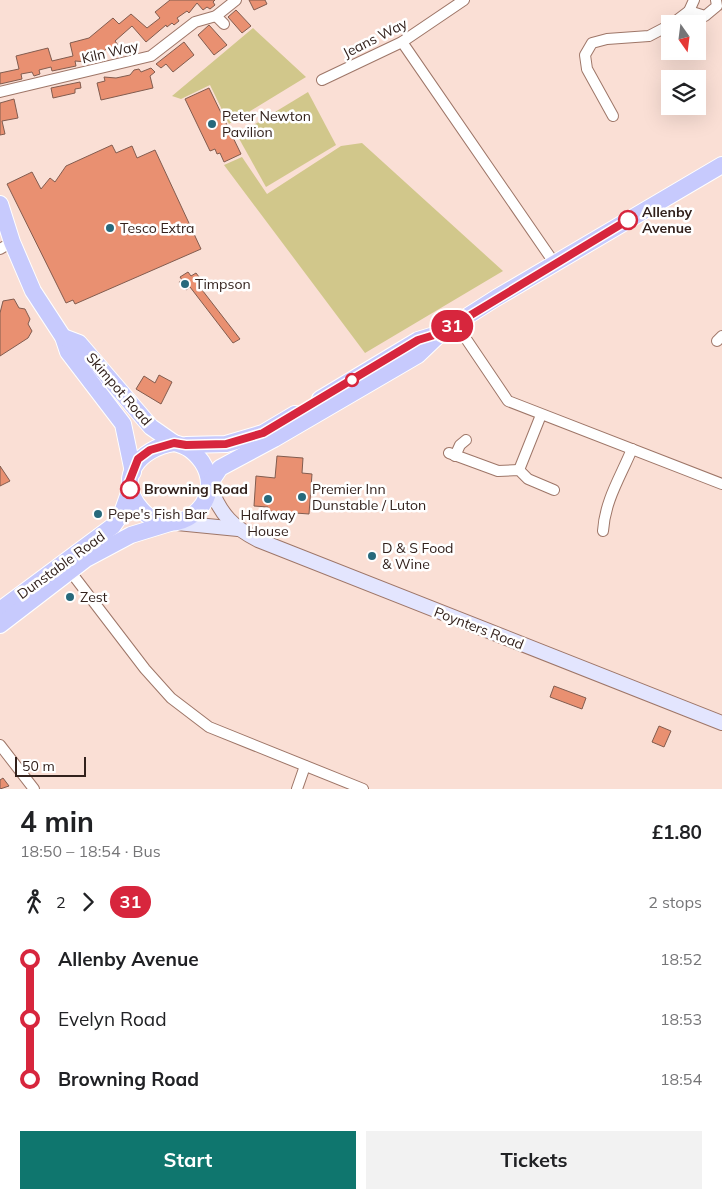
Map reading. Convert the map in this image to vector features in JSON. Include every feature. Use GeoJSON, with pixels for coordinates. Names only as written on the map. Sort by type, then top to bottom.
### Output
{"type":"FeatureCollection","features":[{"type":"Feature","properties":{"kind":"main road"},"geometry":{"type":"LineString","coordinates":[[441,333],[425,351],[274,439],[220,468],[195,512],[188,519],[173,523],[144,513],[136,504],[129,482],[138,459],[150,450],[180,444],[226,444],[263,433],[418,340],[441,333],[722,165]]}},
{"type":"Feature","properties":{"kind":"main road","name":"Skimpot Road"},"geometry":{"type":"LineString","coordinates":[[0,204],[6,245],[63,337],[68,352],[123,424],[133,472]]}},
{"type":"Feature","properties":{"kind":"main road","name":"Skimpot Road"},"geometry":{"type":"LineString","coordinates":[[63,337],[79,343],[151,427],[180,444]]}},
{"type":"Feature","properties":{"kind":"main road"},"geometry":{"type":"LineString","coordinates":[[180,444],[203,464],[210,486]]}},
{"type":"Feature","properties":{"kind":"main road","name":"Dunstable Road"},"geometry":{"type":"LineString","coordinates":[[0,610],[112,526],[122,513],[130,490]]}},
{"type":"Feature","properties":{"kind":"main road","name":"Dunstable Road"},"geometry":{"type":"LineString","coordinates":[[0,625],[86,559],[131,535],[173,523]]}},
{"type":"Feature","properties":{"kind":"street","name":"Kiln Way"},"geometry":{"type":"LineString","coordinates":[[0,92],[151,56],[195,22],[216,16],[236,0]]}},
{"type":"Feature","properties":{"kind":"street","name":"Jeans Way"},"geometry":{"type":"LineString","coordinates":[[322,80],[402,42],[464,0]]}},
{"type":"Feature","properties":{"kind":"street"},"geometry":{"type":"LineString","coordinates":[[683,15],[689,11],[694,0]]}},
{"type":"Feature","properties":{"kind":"street"},"geometry":{"type":"LineString","coordinates":[[689,11],[705,16],[717,6],[716,0]]}},
{"type":"Feature","properties":{"kind":"street"},"geometry":{"type":"LineString","coordinates":[[216,16],[224,24]]}},
{"type":"Feature","properties":{"kind":"street"},"geometry":{"type":"LineString","coordinates":[[613,116],[587,69],[585,55],[592,43],[607,39],[649,36],[661,29]]}},
{"type":"Feature","properties":{"kind":"street"},"geometry":{"type":"LineString","coordinates":[[402,42],[554,264]]}},
{"type":"Feature","properties":{"kind":"street"},"geometry":{"type":"LineString","coordinates":[[456,324],[508,401],[722,484]]}},
{"type":"Feature","properties":{"kind":"street"},"geometry":{"type":"LineString","coordinates":[[520,470],[540,415]]}},
{"type":"Feature","properties":{"kind":"street"},"geometry":{"type":"LineString","coordinates":[[466,440],[452,454],[498,471],[520,470]]}},
{"type":"Feature","properties":{"kind":"street"},"geometry":{"type":"LineString","coordinates":[[603,531],[604,518],[616,478],[632,449]]}},
{"type":"Feature","properties":{"kind":"street"},"geometry":{"type":"LineString","coordinates":[[520,470],[528,479],[554,490]]}},
{"type":"Feature","properties":{"kind":"street","name":"Poynters Road"},"geometry":{"type":"LineString","coordinates":[[210,486],[218,508],[238,529]]}},
{"type":"Feature","properties":{"kind":"street","name":"Poynters Road"},"geometry":{"type":"LineString","coordinates":[[173,523],[238,529],[291,554],[722,723]]}},
{"type":"Feature","properties":{"kind":"street"},"geometry":{"type":"LineString","coordinates":[[70,571],[145,670],[170,698],[209,727],[364,789]]}},
{"type":"Feature","properties":{"kind":"street"},"geometry":{"type":"LineString","coordinates":[[0,745],[34,789]]}},
{"type":"Feature","properties":{"kind":"street"},"geometry":{"type":"LineString","coordinates":[[297,789],[305,766]]}},
{"type":"Feature","properties":{"kind":"shaded area"},"geometry":{"type":"Polygon","coordinates":[[[253,28],[306,77],[229,124],[210,85],[181,99],[172,96],[253,28]]]}},
{"type":"Feature","properties":{"kind":"shaded area"},"geometry":{"type":"Polygon","coordinates":[[[308,92],[336,145],[266,187],[237,135],[308,92]]]}},
{"type":"Feature","properties":{"kind":"shaded area"},"geometry":{"type":"Polygon","coordinates":[[[362,143],[503,271],[365,353],[224,165],[242,157],[267,194],[341,146],[362,143]]]}},
{"type":"Feature","properties":{"kind":"building"},"geometry":{"type":"Polygon","coordinates":[[[170,0],[215,0],[213,2],[215,5],[210,9],[207,7],[203,10],[197,3],[189,13],[187,11],[177,18],[179,21],[174,25],[172,23],[167,27],[166,25],[146,42],[132,26],[115,41],[118,45],[113,49],[110,46],[98,56],[86,59],[87,62],[75,61],[76,66],[52,71],[51,67],[39,70],[40,74],[34,76],[32,72],[21,74],[22,79],[0,84],[0,73],[19,69],[16,56],[48,48],[52,61],[73,56],[70,43],[89,38],[113,18],[119,24],[131,14],[147,28],[160,18],[155,12],[170,0]]]}},
{"type":"Feature","properties":{"kind":"building"},"geometry":{"type":"Polygon","coordinates":[[[249,0],[265,0],[267,4],[254,10],[249,0]]]}},
{"type":"Feature","properties":{"kind":"building"},"geometry":{"type":"Polygon","coordinates":[[[236,10],[251,26],[242,33],[228,17],[236,10]]]}},
{"type":"Feature","properties":{"kind":"building"},"geometry":{"type":"Polygon","coordinates":[[[209,25],[227,45],[214,55],[198,35],[209,25]]]}},
{"type":"Feature","properties":{"kind":"building"},"geometry":{"type":"Polygon","coordinates":[[[184,42],[194,55],[173,72],[166,64],[161,68],[156,64],[184,42]]]}},
{"type":"Feature","properties":{"kind":"building"},"geometry":{"type":"Polygon","coordinates":[[[151,68],[155,72],[150,76],[153,88],[101,100],[97,83],[105,81],[104,77],[116,78],[130,75],[134,70],[139,69],[141,72],[151,68]]]}},
{"type":"Feature","properties":{"kind":"building"},"geometry":{"type":"Polygon","coordinates":[[[80,82],[81,88],[75,89],[75,93],[53,98],[51,88],[80,82]]]}},
{"type":"Feature","properties":{"kind":"building","name":"Peter Newton Pavilion"},"geometry":{"type":"Polygon","coordinates":[[[209,88],[241,154],[224,162],[220,153],[217,154],[215,149],[210,151],[185,99],[209,88]]]}},
{"type":"Feature","properties":{"kind":"building"},"geometry":{"type":"Polygon","coordinates":[[[14,99],[18,118],[2,121],[5,134],[0,135],[0,103],[14,99]]]}},
{"type":"Feature","properties":{"kind":"building","name":"Tesco Extra"},"geometry":{"type":"Polygon","coordinates":[[[112,145],[116,153],[132,146],[137,158],[155,150],[201,249],[75,304],[73,300],[66,303],[7,184],[32,172],[41,189],[50,178],[55,182],[66,166],[112,145]]]}},
{"type":"Feature","properties":{"kind":"building"},"geometry":{"type":"Polygon","coordinates":[[[188,272],[191,276],[196,273],[203,282],[199,286],[240,339],[233,343],[190,287],[186,290],[179,282],[182,280],[180,277],[188,272]]]}},
{"type":"Feature","properties":{"kind":"building"},"geometry":{"type":"Polygon","coordinates":[[[14,299],[19,308],[25,309],[30,319],[28,324],[32,331],[28,338],[0,356],[0,313],[3,301],[14,299]]]}},
{"type":"Feature","properties":{"kind":"building"},"geometry":{"type":"Polygon","coordinates":[[[159,375],[172,382],[161,404],[136,389],[144,376],[155,383],[159,375]]]}},
{"type":"Feature","properties":{"kind":"building"},"geometry":{"type":"Polygon","coordinates":[[[277,456],[303,458],[302,473],[312,474],[309,514],[268,511],[268,507],[254,506],[256,476],[275,478],[277,456]]]}},
{"type":"Feature","properties":{"kind":"building"},"geometry":{"type":"Polygon","coordinates":[[[0,466],[10,481],[0,486],[0,466]]]}},
{"type":"Feature","properties":{"kind":"building"},"geometry":{"type":"Polygon","coordinates":[[[554,686],[586,698],[582,709],[550,697],[554,686]]]}},
{"type":"Feature","properties":{"kind":"building"},"geometry":{"type":"Polygon","coordinates":[[[659,726],[671,731],[664,747],[652,742],[659,726]]]}},
{"type":"Feature","properties":{"kind":"building"},"geometry":{"type":"Polygon","coordinates":[[[3,778],[9,786],[0,789],[0,780],[3,778]]]}},
{"type":"Feature","properties":{"kind":"bus line","name":"31"},"geometry":{"type":"LineString","coordinates":[[130,489],[129,482],[138,459],[150,450],[161,445],[174,443],[186,445],[226,444],[263,433],[418,340],[441,333],[496,298],[628,220]]}},
{"type":"Feature","properties":{"kind":"place","name":"Peter Newton Pavilion"},"geometry":{"type":"Point","coordinates":[212,124]}},
{"type":"Feature","properties":{"kind":"place","name":"Allenby Avenue"},"geometry":{"type":"Point","coordinates":[628,220]}},
{"type":"Feature","properties":{"kind":"place","name":"Tesco Extra"},"geometry":{"type":"Point","coordinates":[110,228]}},
{"type":"Feature","properties":{"kind":"place","name":"Timpson"},"geometry":{"type":"Point","coordinates":[185,284]}},
{"type":"Feature","properties":{"kind":"place","name":"Browning Road"},"geometry":{"type":"Point","coordinates":[130,489]}},
{"type":"Feature","properties":{"kind":"place","name":"Premier Inn Dunstable / Luton"},"geometry":{"type":"Point","coordinates":[302,497]}},
{"type":"Feature","properties":{"kind":"place","name":"Halfway House"},"geometry":{"type":"Point","coordinates":[268,499]}},
{"type":"Feature","properties":{"kind":"place","name":"Pepe's Fish Bar"},"geometry":{"type":"Point","coordinates":[98,514]}},
{"type":"Feature","properties":{"kind":"place","name":"D & S Food & Wine"},"geometry":{"type":"Point","coordinates":[372,556]}},
{"type":"Feature","properties":{"kind":"place","name":"Zest"},"geometry":{"type":"Point","coordinates":[70,597]}}]}
